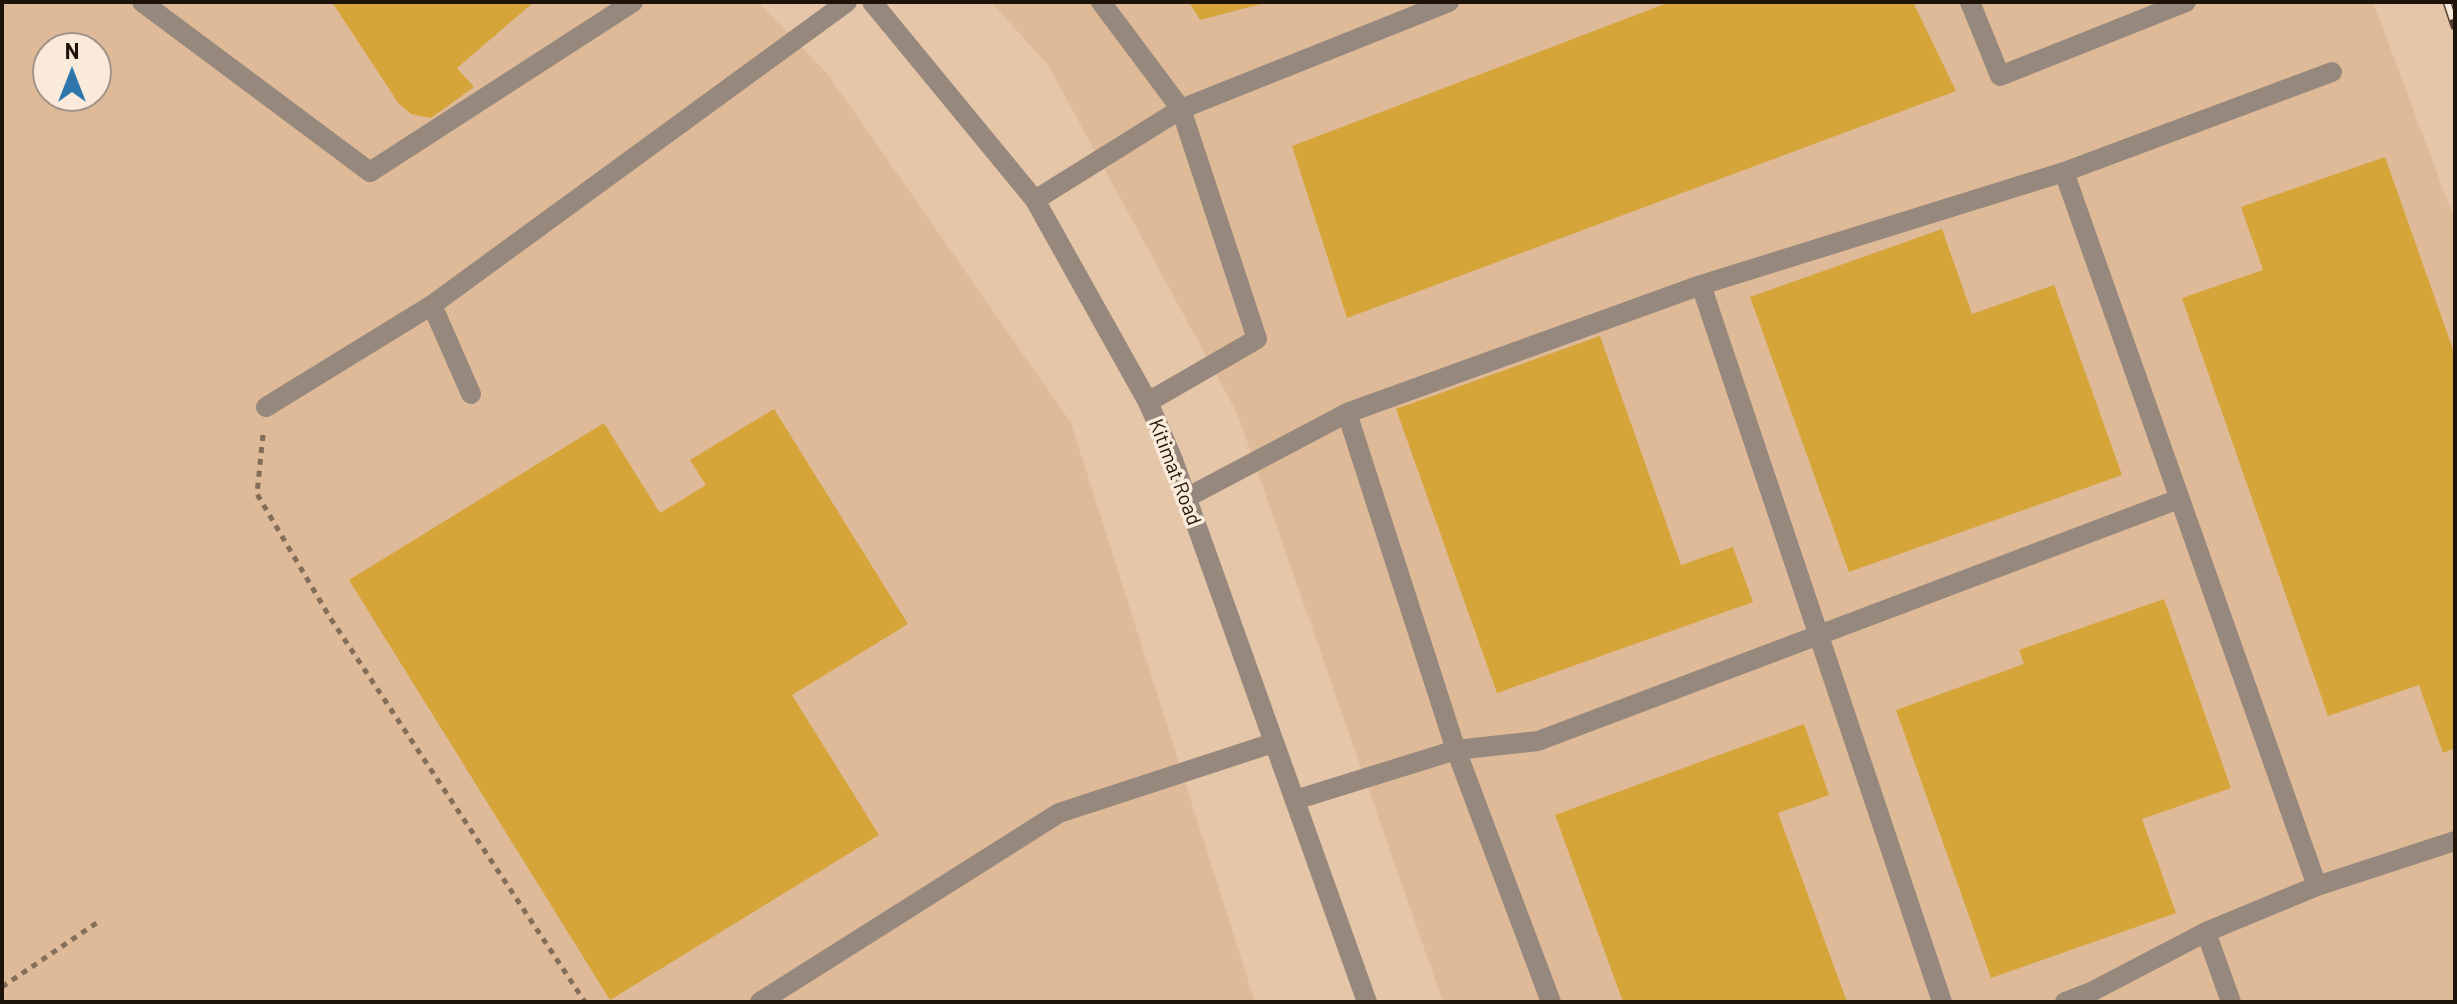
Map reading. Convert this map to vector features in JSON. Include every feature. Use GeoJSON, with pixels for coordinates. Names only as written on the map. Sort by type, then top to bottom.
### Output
{"type":"FeatureCollection","features":[{"type":"Feature","properties":{"kind":"street"},"geometry":{"type":"LineString","coordinates":[[142,2],[370,172],[633,2]]}},
{"type":"Feature","properties":{"kind":"street"},"geometry":{"type":"LineString","coordinates":[[266,407],[432,305],[847,2]]}},
{"type":"Feature","properties":{"kind":"street","name":"Kitimat Road"},"geometry":{"type":"LineString","coordinates":[[872,2],[1035,200],[1148,402],[1186,498],[1367,1002]]}},
{"type":"Feature","properties":{"kind":"street"},"geometry":{"type":"LineString","coordinates":[[1101,2],[1181,109],[1257,339],[1148,402]]}},
{"type":"Feature","properties":{"kind":"street"},"geometry":{"type":"LineString","coordinates":[[1035,200],[1181,109],[1449,2]]}},
{"type":"Feature","properties":{"kind":"street"},"geometry":{"type":"LineString","coordinates":[[1970,2],[2000,76],[2186,2]]}},
{"type":"Feature","properties":{"kind":"street"},"geometry":{"type":"LineString","coordinates":[[1186,498],[1347,413],[1701,285],[2064,172],[2332,72]]}},
{"type":"Feature","properties":{"kind":"street"},"geometry":{"type":"LineString","coordinates":[[2064,172],[2317,886]]}},
{"type":"Feature","properties":{"kind":"street"},"geometry":{"type":"LineString","coordinates":[[1701,285],[1942,1002]]}},
{"type":"Feature","properties":{"kind":"street"},"geometry":{"type":"LineString","coordinates":[[432,305],[471,394]]}},
{"type":"Feature","properties":{"kind":"street"},"geometry":{"type":"LineString","coordinates":[[1347,413],[1456,750],[1551,1002]]}},
{"type":"Feature","properties":{"kind":"street"},"geometry":{"type":"LineString","coordinates":[[1295,800],[1456,750],[1538,741],[2179,499]]}},
{"type":"Feature","properties":{"kind":"street"},"geometry":{"type":"LineString","coordinates":[[760,1002],[1059,813],[1273,743]]}},
{"type":"Feature","properties":{"kind":"street"},"geometry":{"type":"LineString","coordinates":[[2065,1002],[2093,997],[2206,932],[2317,886],[2455,841]]}},
{"type":"Feature","properties":{"kind":"street"},"geometry":{"type":"LineString","coordinates":[[2206,932],[2231,1002]]}},
{"type":"Feature","properties":{"kind":"path"},"geometry":{"type":"LineString","coordinates":[[266,407],[257,494],[329,616],[585,1002]]}},
{"type":"Feature","properties":{"kind":"path"},"geometry":{"type":"LineString","coordinates":[[2,987],[101,920]]}},
{"type":"Feature","properties":{"kind":"shaded area"},"geometry":{"type":"Polygon","coordinates":[[[2,2],[758,2],[827,73],[1071,423],[1255,1002],[2,1002],[2,2]]]}},
{"type":"Feature","properties":{"kind":"shaded area"},"geometry":{"type":"Polygon","coordinates":[[[991,2],[2373,2],[2455,221],[2455,1002],[1443,1002],[1237,413],[1048,65],[991,2]]]}},
{"type":"Feature","properties":{"kind":"building"},"geometry":{"type":"Polygon","coordinates":[[[332,2],[534,2],[457,68],[474,87],[431,118],[411,114],[399,104],[332,2]]]}},
{"type":"Feature","properties":{"kind":"building"},"geometry":{"type":"Polygon","coordinates":[[[1189,2],[1265,2],[1265,3],[1200,20],[1189,2]]]}},
{"type":"Feature","properties":{"kind":"building"},"geometry":{"type":"Polygon","coordinates":[[[1670,2],[1913,2],[1956,91],[1347,318],[1292,146],[1670,2]]]}},
{"type":"Feature","properties":{"kind":"building"},"geometry":{"type":"Polygon","coordinates":[[[2385,157],[2455,355],[2455,748],[2443,753],[2419,685],[2328,716],[2182,298],[2263,270],[2241,207],[2385,157]]]}},
{"type":"Feature","properties":{"kind":"building"},"geometry":{"type":"Polygon","coordinates":[[[1942,229],[1972,314],[2054,285],[2122,475],[1849,572],[1750,297],[1942,229]]]}},
{"type":"Feature","properties":{"kind":"building"},"geometry":{"type":"Polygon","coordinates":[[[1600,336],[1681,565],[1733,547],[1753,602],[1497,693],[1396,409],[1600,336]]]}},
{"type":"Feature","properties":{"kind":"building"},"geometry":{"type":"Polygon","coordinates":[[[774,409],[908,624],[792,695],[879,835],[610,1000],[349,580],[604,423],[660,513],[706,485],[690,460],[774,409]]]}},
{"type":"Feature","properties":{"kind":"building"},"geometry":{"type":"Polygon","coordinates":[[[2164,599],[2231,788],[2142,819],[2176,913],[1991,978],[1896,710],[2024,664],[2019,650],[2164,599]]]}},
{"type":"Feature","properties":{"kind":"building"},"geometry":{"type":"Polygon","coordinates":[[[1804,724],[1829,795],[1778,813],[1847,1002],[1623,1002],[1555,815],[1804,724]]]}},
{"type":"Feature","properties":{"kind":"railway"},"geometry":{"type":"LineString","coordinates":[[2447,2],[2455,26]]}}]}
